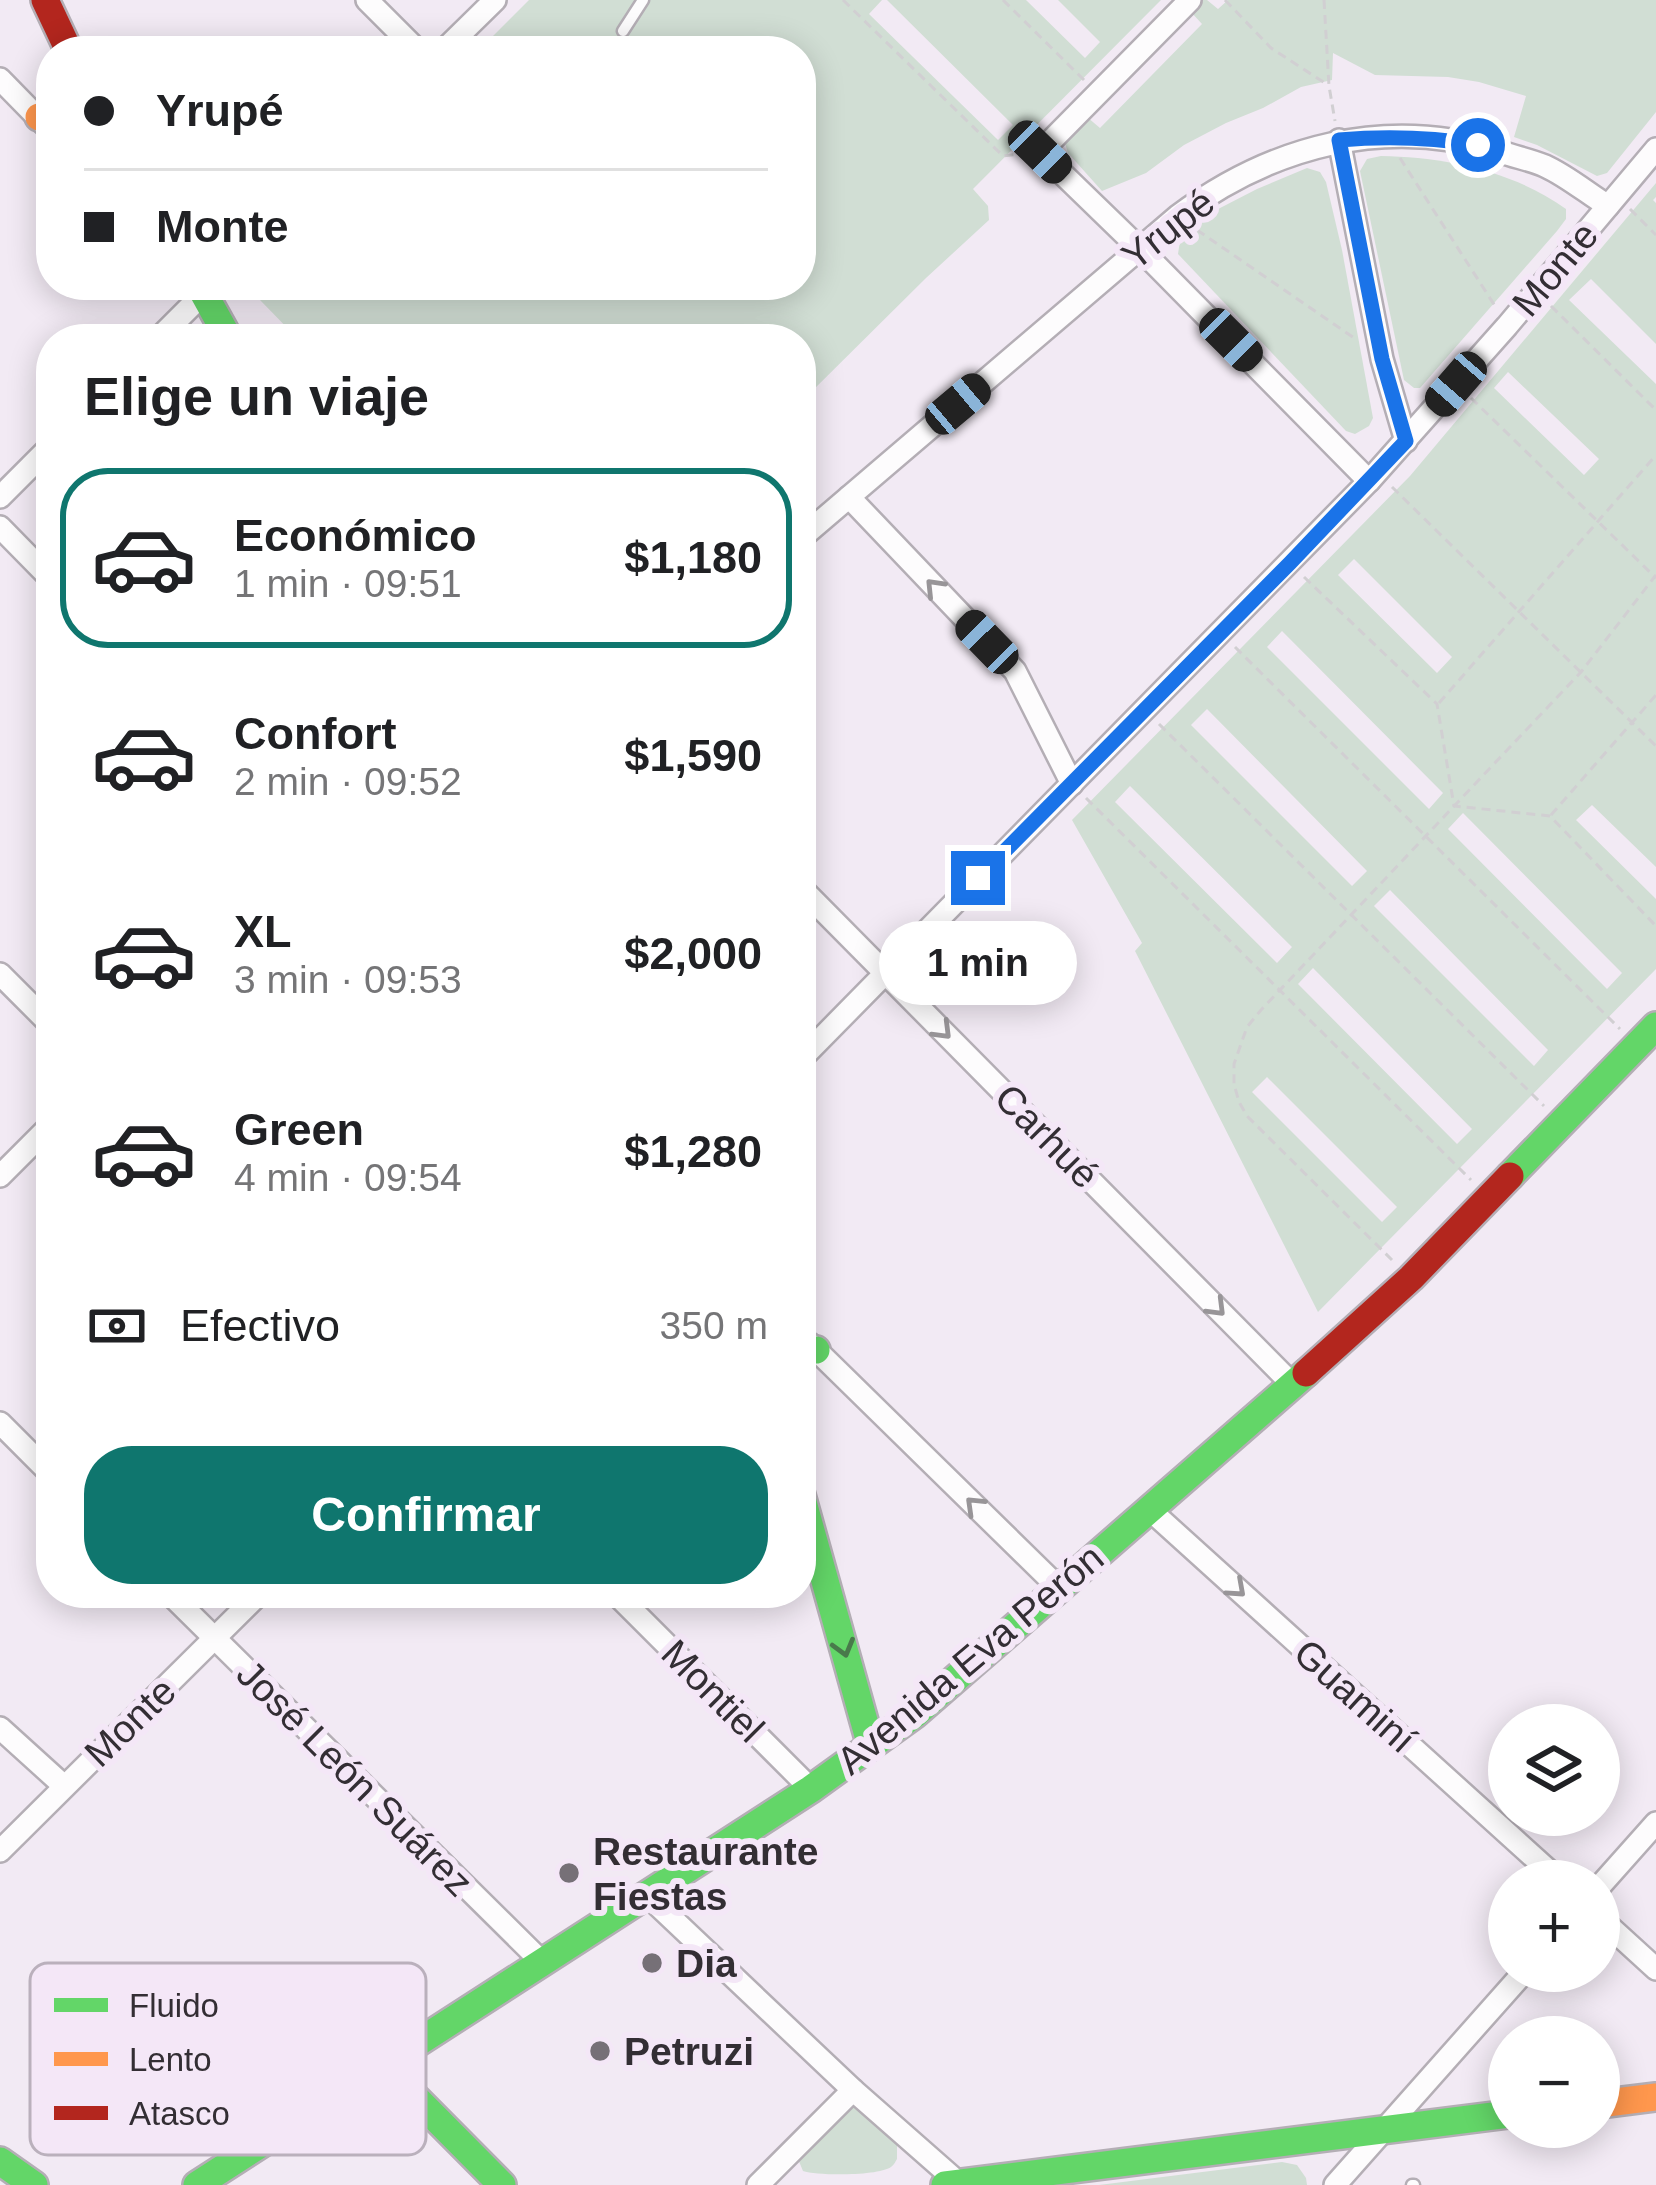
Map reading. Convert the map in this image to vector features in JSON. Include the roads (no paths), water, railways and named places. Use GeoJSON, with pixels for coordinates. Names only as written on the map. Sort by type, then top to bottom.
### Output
{"type":"FeatureCollection","features":[{"type":"Feature","properties":{"kind":"main road"},"geometry":{"type":"LineString","coordinates":[[45,0],[62,36]]}},
{"type":"Feature","properties":{"kind":"main road","name":"Avenida Eva Perón"},"geometry":{"type":"LineString","coordinates":[[426,2038],[811,1789],[914,1714],[1411,1278],[1647,1036]]}},
{"type":"Feature","properties":{"kind":"main road"},"geometry":{"type":"LineString","coordinates":[[816,1549],[871,1746]]}},
{"type":"Feature","properties":{"kind":"main road"},"geometry":{"type":"LineString","coordinates":[[1620,2101],[1656,2097]]}},
{"type":"Feature","properties":{"kind":"main road"},"geometry":{"type":"LineString","coordinates":[[426,2108],[502,2185]]}},
{"type":"Feature","properties":{"kind":"main road"},"geometry":{"type":"LineString","coordinates":[[955,2184],[1488,2117]]}},
{"type":"Feature","properties":{"kind":"main road"},"geometry":{"type":"LineString","coordinates":[[0,2143],[44,2185]]}},
{"type":"Feature","properties":{"kind":"main road","name":"Avenida Eva Perón"},"geometry":{"type":"LineString","coordinates":[[197,2185],[244,2155]]}},
{"type":"Feature","properties":{"kind":"main road"},"geometry":{"type":"LineString","coordinates":[[0,2161],[34,2185]]}},
{"type":"Feature","properties":{"kind":"street"},"geometry":{"type":"LineString","coordinates":[[368,0],[403,36]]}},
{"type":"Feature","properties":{"kind":"street"},"geometry":{"type":"LineString","coordinates":[[458,36],[495,0]]}},
{"type":"Feature","properties":{"kind":"street"},"geometry":{"type":"LineString","coordinates":[[1190,0],[1040,152],[1374,477]]}},
{"type":"Feature","properties":{"kind":"street"},"geometry":{"type":"LineString","coordinates":[[0,79],[36,111]]}},
{"type":"Feature","properties":{"kind":"street","name":"Yrupé"},"geometry":{"type":"LineString","coordinates":[[816,525],[1178,216],[1259,166],[1339,140],[1435,137],[1545,166],[1612,201]]}},
{"type":"Feature","properties":{"kind":"street"},"geometry":{"type":"LineString","coordinates":[[1339,140],[1382,359],[1406,441]]}},
{"type":"Feature","properties":{"kind":"street","name":"Monte"},"geometry":{"type":"LineString","coordinates":[[816,1043],[1374,477],[1656,148]]}},
{"type":"Feature","properties":{"kind":"street"},"geometry":{"type":"LineString","coordinates":[[172,324],[194,300]]}},
{"type":"Feature","properties":{"kind":"street"},"geometry":{"type":"LineString","coordinates":[[0,497],[36,461]]}},
{"type":"Feature","properties":{"kind":"street"},"geometry":{"type":"LineString","coordinates":[[849,497],[1015,671],[1072,784]]}},
{"type":"Feature","properties":{"kind":"street"},"geometry":{"type":"LineString","coordinates":[[0,527],[36,564]]}},
{"type":"Feature","properties":{"kind":"street","name":"Carhué"},"geometry":{"type":"LineString","coordinates":[[816,903],[1293,1385]]}},
{"type":"Feature","properties":{"kind":"street"},"geometry":{"type":"LineString","coordinates":[[0,974],[36,1010]]}},
{"type":"Feature","properties":{"kind":"street"},"geometry":{"type":"LineString","coordinates":[[0,1176],[36,1140]]}},
{"type":"Feature","properties":{"kind":"street"},"geometry":{"type":"LineString","coordinates":[[816,1355],[1058,1587]]}},
{"type":"Feature","properties":{"kind":"street"},"geometry":{"type":"LineString","coordinates":[[0,1423],[36,1459]]}},
{"type":"Feature","properties":{"kind":"street","name":"Guaminí"},"geometry":{"type":"LineString","coordinates":[[1150,1510],[1537,1860]]}},
{"type":"Feature","properties":{"kind":"street","name":"José León Suárez"},"geometry":{"type":"LineString","coordinates":[[184,1608],[542,1962]]}},
{"type":"Feature","properties":{"kind":"street","name":"Monte"},"geometry":{"type":"LineString","coordinates":[[0,1851],[245,1608]]}},
{"type":"Feature","properties":{"kind":"street","name":"Montiel"},"geometry":{"type":"LineString","coordinates":[[630,1608],[811,1789]]}},
{"type":"Feature","properties":{"kind":"street"},"geometry":{"type":"LineString","coordinates":[[0,1727],[64,1786]]}},
{"type":"Feature","properties":{"kind":"street"},"geometry":{"type":"LineString","coordinates":[[1620,1863],[1656,1823]]}},
{"type":"Feature","properties":{"kind":"street"},"geometry":{"type":"LineString","coordinates":[[647,1895],[955,2184]]}},
{"type":"Feature","properties":{"kind":"street"},"geometry":{"type":"LineString","coordinates":[[1620,1937],[1656,1970]]}},
{"type":"Feature","properties":{"kind":"street"},"geometry":{"type":"LineString","coordinates":[[1335,2185],[1507,1992]]}},
{"type":"Feature","properties":{"kind":"street"},"geometry":{"type":"LineString","coordinates":[[758,2185],[853,2090]]}},
{"type":"Feature","properties":{"kind":"lane"},"geometry":{"type":"LineString","coordinates":[[623,31],[643,0]]}},
{"type":"Feature","properties":{"kind":"place","name":"Restaurante Fiestas"},"geometry":{"type":"Point","coordinates":[569,1873]}},
{"type":"Feature","properties":{"kind":"place","name":"Dia"},"geometry":{"type":"Point","coordinates":[652,1963]}},
{"type":"Feature","properties":{"kind":"place","name":"Petruzi"},"geometry":{"type":"Point","coordinates":[600,2051]}}]}
